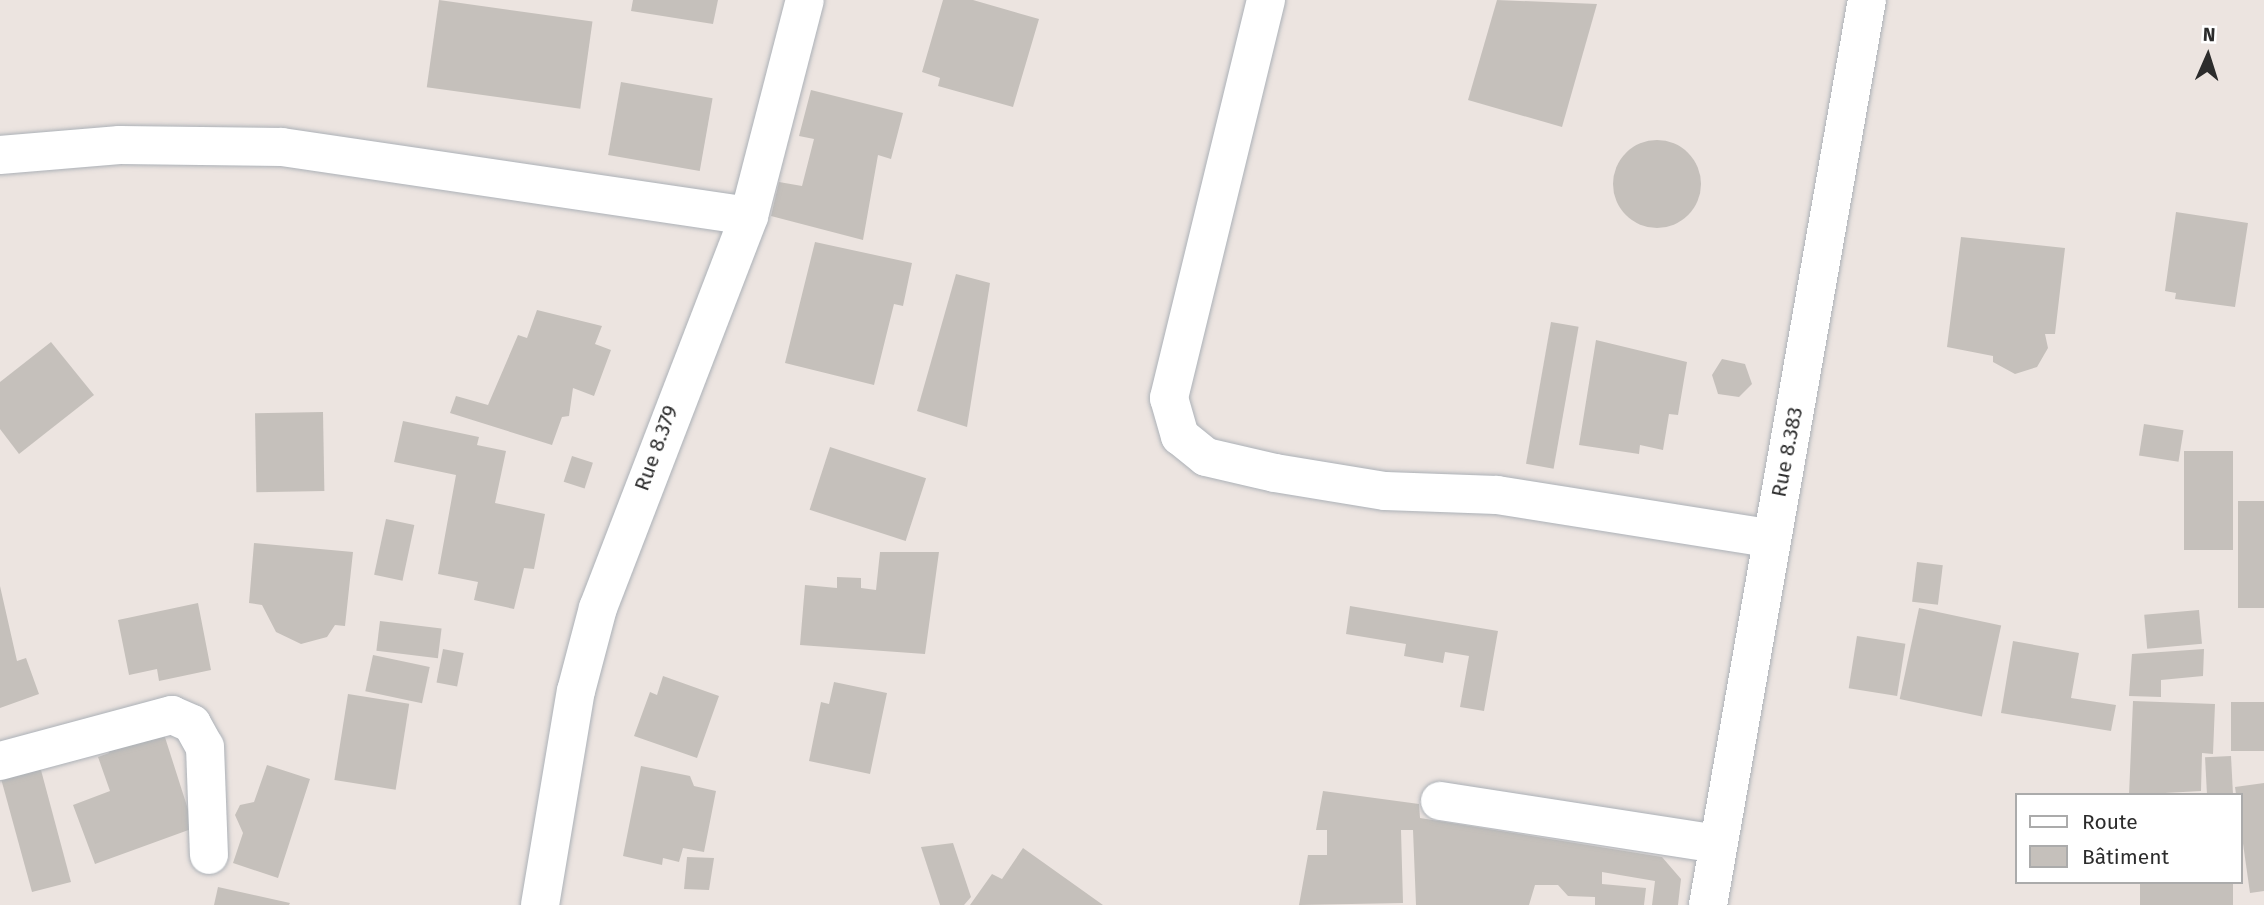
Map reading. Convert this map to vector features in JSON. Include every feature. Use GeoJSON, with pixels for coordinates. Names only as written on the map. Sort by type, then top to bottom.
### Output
{"type":"FeatureCollection","features":[{"type":"Feature","properties":{"kind":"street","name":"Rue 8.379"},"geometry":{"type":"LineString","coordinates":[[540,905],[576,691],[598,608],[749,216],[805,0]]}},
{"type":"Feature","properties":{"kind":"street"},"geometry":{"type":"LineString","coordinates":[[1266,0],[1169,398],[1180,436],[1206,457],[1275,473],[1385,491],[1497,495],[1770,538]]}},
{"type":"Feature","properties":{"kind":"street","name":"Rue 8.383"},"geometry":{"type":"LineString","coordinates":[[1708,905],[1770,538],[1867,0]]}},
{"type":"Feature","properties":{"kind":"street"},"geometry":{"type":"LineString","coordinates":[[0,155],[120,145],[282,147],[749,216]]}},
{"type":"Feature","properties":{"kind":"street"},"geometry":{"type":"LineString","coordinates":[[0,761],[172,715],[192,724],[205,747],[209,855]]}},
{"type":"Feature","properties":{"kind":"street"},"geometry":{"type":"LineString","coordinates":[[1440,801],[1717,844]]}},
{"type":"Feature","properties":{"kind":"building"},"geometry":{"type":"Polygon","coordinates":[[[439,0],[592,22],[580,109],[427,87],[439,0]]]}},
{"type":"Feature","properties":{"kind":"building"},"geometry":{"type":"Polygon","coordinates":[[[633,0],[718,0],[713,24],[631,11],[633,0]]]}},
{"type":"Feature","properties":{"kind":"building"},"geometry":{"type":"Polygon","coordinates":[[[943,0],[973,0],[1039,19],[1013,107],[938,86],[940,78],[922,72],[943,0]]]}},
{"type":"Feature","properties":{"kind":"building"},"geometry":{"type":"Polygon","coordinates":[[[1497,0],[1597,4],[1562,127],[1468,100],[1497,0]]]}},
{"type":"Feature","properties":{"kind":"building"},"geometry":{"type":"Polygon","coordinates":[[[621,82],[713,98],[700,171],[608,155],[621,82]]]}},
{"type":"Feature","properties":{"kind":"building"},"geometry":{"type":"Polygon","coordinates":[[[811,90],[903,113],[891,159],[878,155],[863,240],[771,216],[779,182],[802,186],[814,139],[799,136],[811,90]]]}},
{"type":"Feature","properties":{"kind":"building"},"geometry":{"type":"Polygon","coordinates":[[[1657,140],[1674,144],[1688,153],[1697,167],[1701,184],[1697,201],[1688,215],[1674,224],[1657,228],[1640,224],[1626,215],[1617,201],[1613,184],[1617,167],[1626,153],[1640,144],[1657,140]]]}},
{"type":"Feature","properties":{"kind":"building"},"geometry":{"type":"Polygon","coordinates":[[[2176,212],[2248,223],[2235,307],[2175,299],[2176,293],[2165,291],[2176,212]]]}},
{"type":"Feature","properties":{"kind":"building"},"geometry":{"type":"Polygon","coordinates":[[[1961,237],[2065,248],[2055,334],[2045,334],[2048,348],[2037,367],[2015,374],[1993,362],[1993,356],[1947,347],[1961,237]]]}},
{"type":"Feature","properties":{"kind":"building"},"geometry":{"type":"Polygon","coordinates":[[[815,242],[912,263],[903,306],[894,304],[874,385],[785,363],[815,242]]]}},
{"type":"Feature","properties":{"kind":"building"},"geometry":{"type":"Polygon","coordinates":[[[956,274],[990,283],[967,427],[917,411],[956,274]]]}},
{"type":"Feature","properties":{"kind":"building"},"geometry":{"type":"Polygon","coordinates":[[[537,310],[602,326],[595,344],[611,350],[594,396],[573,388],[569,416],[562,417],[552,445],[450,413],[456,396],[488,405],[518,335],[527,338],[537,310]]]}},
{"type":"Feature","properties":{"kind":"building"},"geometry":{"type":"Polygon","coordinates":[[[1551,322],[1579,327],[1554,469],[1526,464],[1551,322]]]}},
{"type":"Feature","properties":{"kind":"building"},"geometry":{"type":"Polygon","coordinates":[[[1596,340],[1687,362],[1678,415],[1669,414],[1663,450],[1640,445],[1639,454],[1579,445],[1596,340]]]}},
{"type":"Feature","properties":{"kind":"building"},"geometry":{"type":"Polygon","coordinates":[[[51,342],[94,395],[19,454],[0,429],[0,382],[51,342]]]}},
{"type":"Feature","properties":{"kind":"building"},"geometry":{"type":"Polygon","coordinates":[[[1722,359],[1745,364],[1752,384],[1739,397],[1718,394],[1712,375],[1722,359]]]}},
{"type":"Feature","properties":{"kind":"building"},"geometry":{"type":"Polygon","coordinates":[[[323,412],[324,491],[256,492],[255,413],[323,412]]]}},
{"type":"Feature","properties":{"kind":"building"},"geometry":{"type":"Polygon","coordinates":[[[403,421],[479,437],[477,445],[506,451],[495,503],[545,514],[534,569],[524,568],[514,609],[474,600],[478,582],[438,574],[456,475],[394,462],[403,421]]]}},
{"type":"Feature","properties":{"kind":"building"},"geometry":{"type":"Polygon","coordinates":[[[2144,424],[2184,430],[2179,462],[2139,456],[2144,424]]]}},
{"type":"Feature","properties":{"kind":"building"},"geometry":{"type":"Polygon","coordinates":[[[830,447],[926,478],[906,541],[810,510],[830,447]]]}},
{"type":"Feature","properties":{"kind":"building"},"geometry":{"type":"Polygon","coordinates":[[[2184,451],[2233,451],[2233,550],[2184,550],[2184,451]]]}},
{"type":"Feature","properties":{"kind":"building"},"geometry":{"type":"Polygon","coordinates":[[[572,456],[593,463],[585,488],[564,482],[572,456]]]}},
{"type":"Feature","properties":{"kind":"building"},"geometry":{"type":"Polygon","coordinates":[[[2238,501],[2264,501],[2264,608],[2238,608],[2238,501]]]}},
{"type":"Feature","properties":{"kind":"building"},"geometry":{"type":"Polygon","coordinates":[[[386,519],[414,525],[403,581],[374,575],[386,519]]]}},
{"type":"Feature","properties":{"kind":"building"},"geometry":{"type":"Polygon","coordinates":[[[254,543],[353,552],[345,626],[335,625],[327,637],[301,644],[276,632],[262,605],[249,603],[254,543]]]}},
{"type":"Feature","properties":{"kind":"building"},"geometry":{"type":"Polygon","coordinates":[[[880,552],[939,552],[925,654],[800,645],[805,585],[837,588],[837,577],[861,578],[861,588],[876,590],[880,552]]]}},
{"type":"Feature","properties":{"kind":"building"},"geometry":{"type":"Polygon","coordinates":[[[1917,562],[1943,565],[1938,605],[1912,602],[1917,562]]]}},
{"type":"Feature","properties":{"kind":"building"},"geometry":{"type":"Polygon","coordinates":[[[0,586],[17,661],[26,658],[39,694],[0,708],[0,586]]]}},
{"type":"Feature","properties":{"kind":"building"},"geometry":{"type":"Polygon","coordinates":[[[198,603],[211,670],[159,681],[157,669],[129,675],[118,620],[198,603]]]}},
{"type":"Feature","properties":{"kind":"building"},"geometry":{"type":"Polygon","coordinates":[[[1350,606],[1498,631],[1484,711],[1460,707],[1469,656],[1445,652],[1443,663],[1404,656],[1406,644],[1346,634],[1350,606]]]}},
{"type":"Feature","properties":{"kind":"building"},"geometry":{"type":"Polygon","coordinates":[[[1919,608],[2001,625],[1982,716],[1900,699],[1919,608]]]}},
{"type":"Feature","properties":{"kind":"building"},"geometry":{"type":"Polygon","coordinates":[[[2199,610],[2202,644],[2147,649],[2144,615],[2199,610]]]}},
{"type":"Feature","properties":{"kind":"building"},"geometry":{"type":"Polygon","coordinates":[[[380,621],[442,629],[438,658],[376,651],[380,621]]]}},
{"type":"Feature","properties":{"kind":"building"},"geometry":{"type":"Polygon","coordinates":[[[1857,636],[1905,644],[1897,696],[1849,688],[1857,636]]]}},
{"type":"Feature","properties":{"kind":"building"},"geometry":{"type":"Polygon","coordinates":[[[2013,641],[2079,653],[2071,698],[2116,705],[2111,731],[2001,713],[2013,641]]]}},
{"type":"Feature","properties":{"kind":"building"},"geometry":{"type":"Polygon","coordinates":[[[443,649],[464,653],[457,686],[437,682],[443,649]]]}},
{"type":"Feature","properties":{"kind":"building"},"geometry":{"type":"Polygon","coordinates":[[[2204,649],[2203,676],[2161,680],[2161,697],[2129,696],[2132,654],[2204,649]]]}},
{"type":"Feature","properties":{"kind":"building"},"geometry":{"type":"Polygon","coordinates":[[[373,655],[430,667],[422,703],[365,691],[373,655]]]}},
{"type":"Feature","properties":{"kind":"building"},"geometry":{"type":"Polygon","coordinates":[[[663,676],[719,696],[697,758],[634,736],[650,692],[657,695],[663,676]]]}},
{"type":"Feature","properties":{"kind":"building"},"geometry":{"type":"Polygon","coordinates":[[[834,682],[887,693],[870,774],[809,761],[821,702],[829,704],[834,682]]]}},
{"type":"Feature","properties":{"kind":"building"},"geometry":{"type":"Polygon","coordinates":[[[348,694],[409,704],[396,790],[334,780],[348,694]]]}},
{"type":"Feature","properties":{"kind":"building"},"geometry":{"type":"Polygon","coordinates":[[[2133,701],[2215,704],[2213,754],[2202,753],[2201,791],[2129,793],[2133,701]]]}},
{"type":"Feature","properties":{"kind":"building"},"geometry":{"type":"Polygon","coordinates":[[[2231,702],[2264,702],[2264,751],[2231,751],[2231,702]]]}},
{"type":"Feature","properties":{"kind":"building"},"geometry":{"type":"Polygon","coordinates":[[[155,706],[194,828],[95,864],[73,805],[110,791],[98,757],[109,753],[99,726],[155,706]]]}},
{"type":"Feature","properties":{"kind":"building"},"geometry":{"type":"Polygon","coordinates":[[[34,744],[71,882],[32,892],[0,775],[34,744]]]}},
{"type":"Feature","properties":{"kind":"building"},"geometry":{"type":"Polygon","coordinates":[[[2231,756],[2233,793],[2207,793],[2205,757],[2231,756]]]}},
{"type":"Feature","properties":{"kind":"building"},"geometry":{"type":"Polygon","coordinates":[[[267,765],[310,779],[278,878],[233,863],[243,833],[235,815],[240,805],[254,802],[267,765]]]}},
{"type":"Feature","properties":{"kind":"building"},"geometry":{"type":"Polygon","coordinates":[[[641,766],[690,776],[694,786],[716,791],[704,852],[683,848],[679,862],[663,858],[662,865],[623,856],[641,766]]]}},
{"type":"Feature","properties":{"kind":"building"},"geometry":{"type":"Polygon","coordinates":[[[2264,783],[2264,891],[2250,893],[2243,844],[2243,793],[2236,793],[2235,787],[2264,783]]]}},
{"type":"Feature","properties":{"kind":"building"},"geometry":{"type":"Polygon","coordinates":[[[1323,791],[1419,804],[1420,818],[1662,857],[1681,879],[1678,905],[1652,905],[1655,881],[1602,872],[1602,884],[1646,888],[1644,905],[1595,905],[1595,897],[1568,896],[1558,885],[1535,885],[1529,905],[1416,905],[1413,830],[1401,830],[1403,903],[1299,905],[1308,855],[1327,855],[1327,830],[1316,830],[1323,791]]]}},
{"type":"Feature","properties":{"kind":"building"},"geometry":{"type":"Polygon","coordinates":[[[953,843],[971,897],[964,905],[940,905],[921,847],[953,843]]]}},
{"type":"Feature","properties":{"kind":"building"},"geometry":{"type":"Polygon","coordinates":[[[1023,848],[1103,905],[970,905],[992,874],[1002,879],[1023,848]]]}},
{"type":"Feature","properties":{"kind":"building"},"geometry":{"type":"Polygon","coordinates":[[[687,857],[714,858],[709,890],[684,889],[687,857]]]}},
{"type":"Feature","properties":{"kind":"building"},"geometry":{"type":"Polygon","coordinates":[[[2140,884],[2233,884],[2233,905],[2140,905],[2140,884]]]}},
{"type":"Feature","properties":{"kind":"building"},"geometry":{"type":"Polygon","coordinates":[[[218,887],[290,903],[214,905],[218,887]]]}}]}
